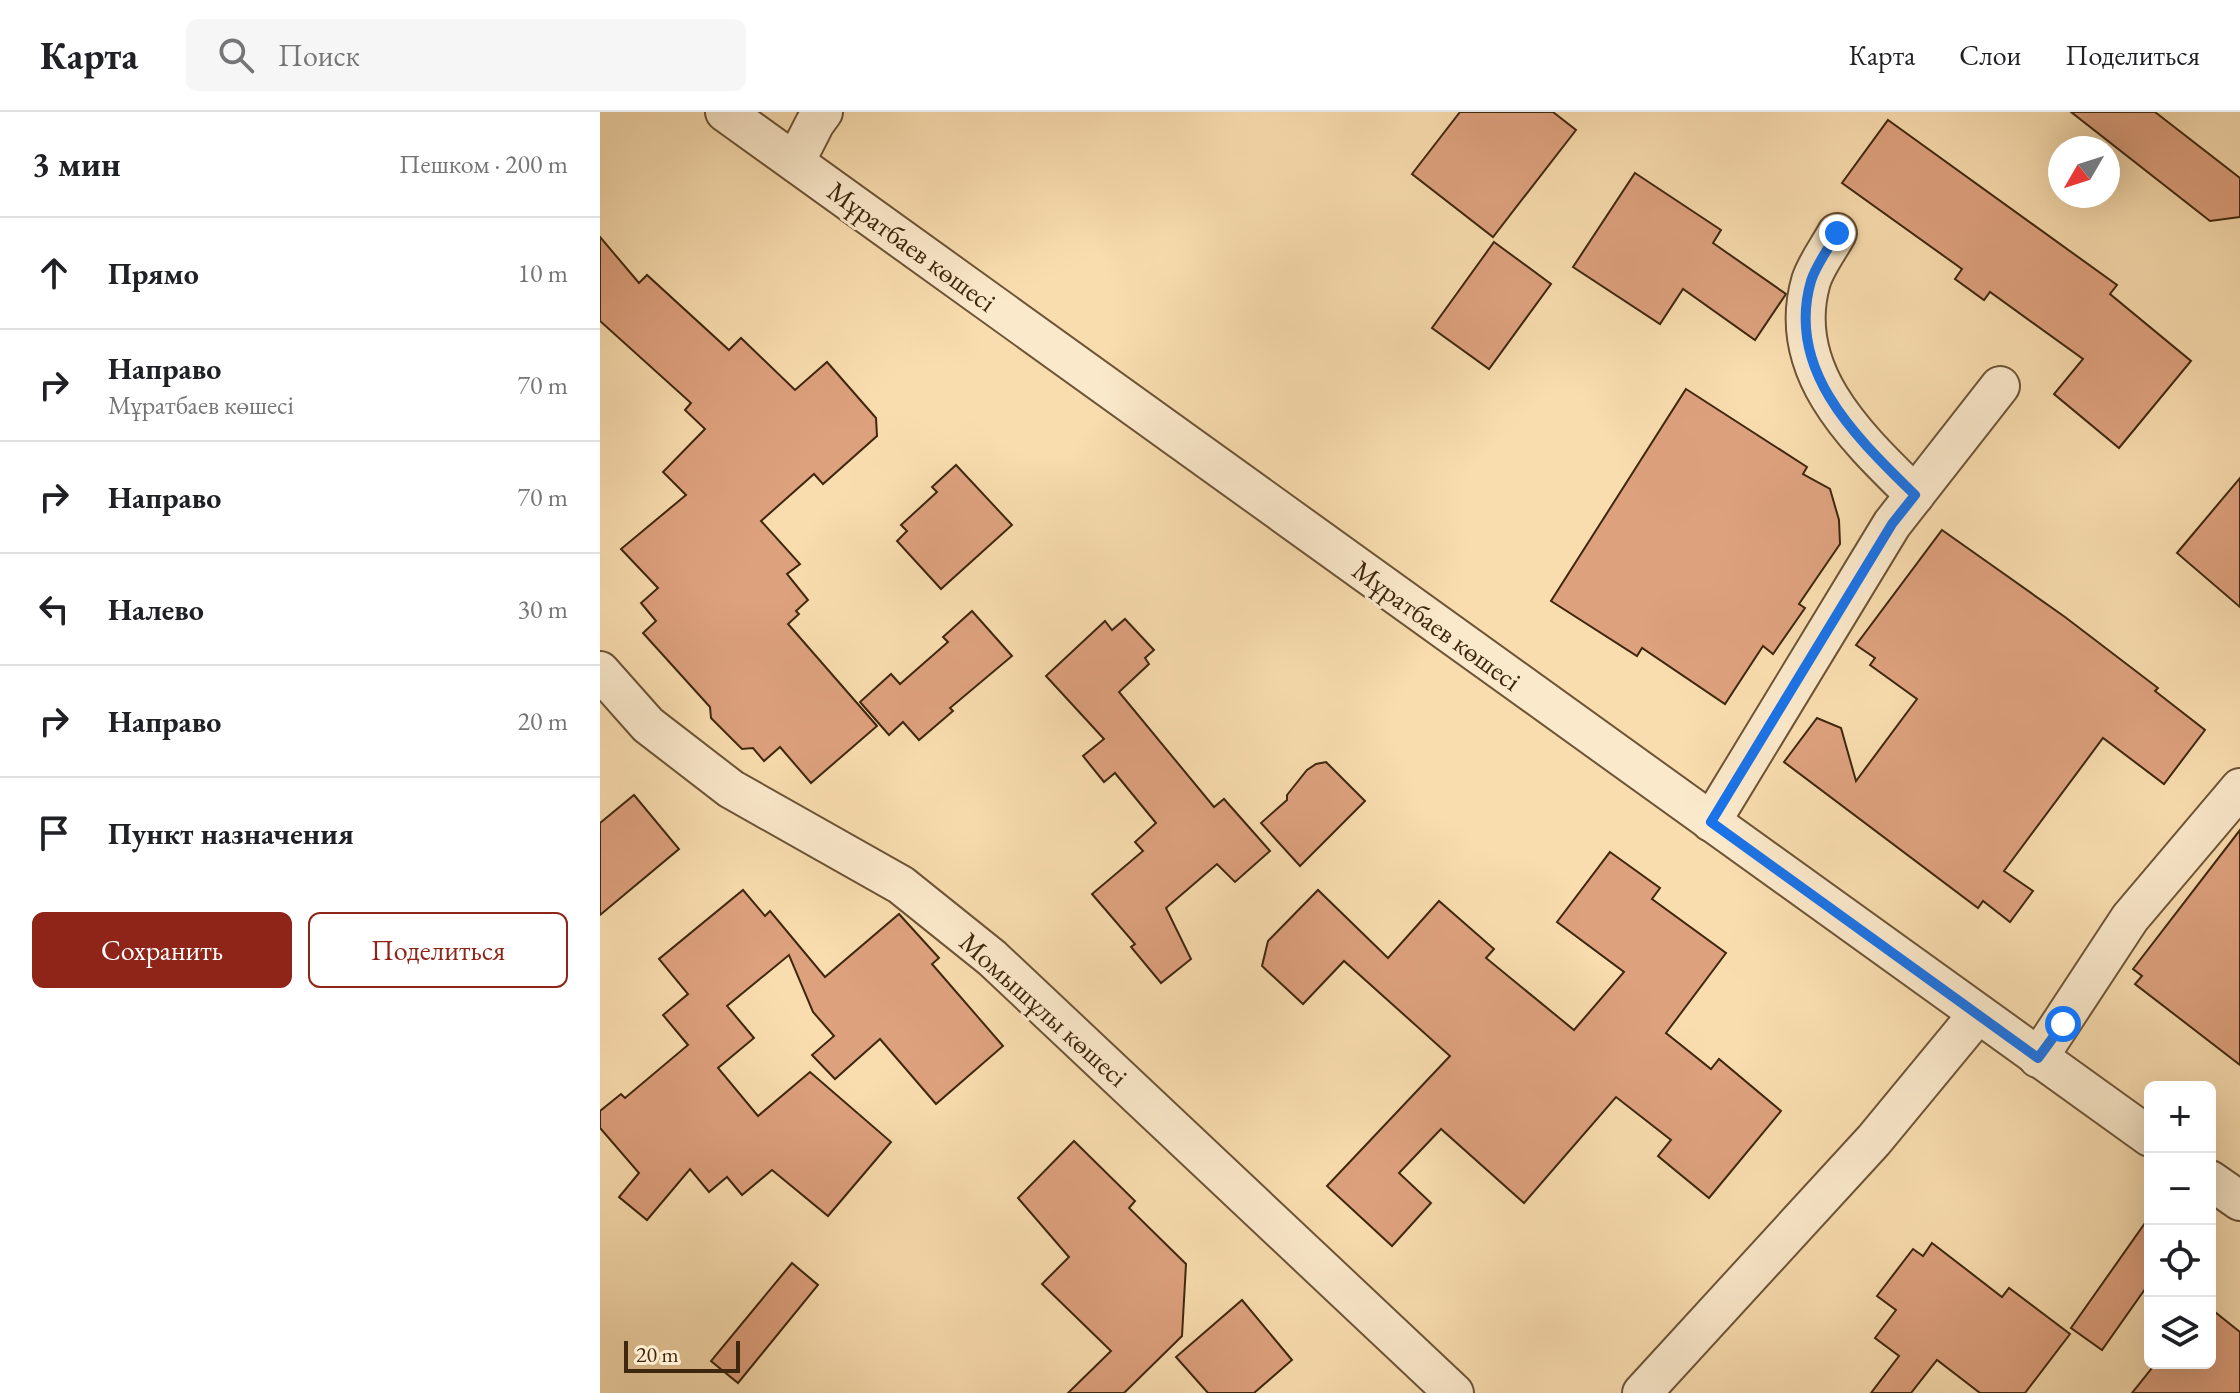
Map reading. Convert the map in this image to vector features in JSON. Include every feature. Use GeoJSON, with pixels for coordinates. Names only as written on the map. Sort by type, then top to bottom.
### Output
{"type":"FeatureCollection","features":[{"type":"Feature","properties":{"kind":"street","name":"Мұратбаев көшесі"},"geometry":{"type":"LineString","coordinates":[[725,112],[2144,1133]]}},
{"type":"Feature","properties":{"kind":"street"},"geometry":{"type":"LineString","coordinates":[[795,162],[823,112]]}},
{"type":"Feature","properties":{"kind":"street"},"geometry":{"type":"LineString","coordinates":[[1837,233],[1812,279],[1805,312],[1810,349],[1824,392],[1863,444],[1915,495]]}},
{"type":"Feature","properties":{"kind":"street"},"geometry":{"type":"LineString","coordinates":[[1711,822],[1892,524],[2000,386]]}},
{"type":"Feature","properties":{"kind":"street","name":"Момышұлы көшесі"},"geometry":{"type":"LineString","coordinates":[[600,671],[648,725],[731,789],[901,885],[992,958],[1454,1393]]}},
{"type":"Feature","properties":{"kind":"street"},"geometry":{"type":"LineString","coordinates":[[2038,1058],[2130,918],[2240,788]]}},
{"type":"Feature","properties":{"kind":"street"},"geometry":{"type":"LineString","coordinates":[[1642,1393],[1874,1140],[1978,1014]]}},
{"type":"Feature","properties":{"kind":"street"},"geometry":{"type":"LineString","coordinates":[[2216,1184],[2240,1201]]}},
{"type":"Feature","properties":{"kind":"building"},"geometry":{"type":"Polygon","coordinates":[[[1460,112],[1553,112],[1576,130],[1493,237],[1412,174],[1460,112]]]}},
{"type":"Feature","properties":{"kind":"building"},"geometry":{"type":"Polygon","coordinates":[[[2071,112],[2155,112],[2240,178],[2240,217],[2210,221],[2120,150],[2120,136],[2102,136],[2071,112]]]}},
{"type":"Feature","properties":{"kind":"building"},"geometry":{"type":"Polygon","coordinates":[[[1888,120],[2117,285],[2110,294],[2191,361],[2119,448],[2054,394],[2083,359],[1990,292],[1984,300],[1955,279],[1962,269],[1842,183],[1888,120]]]}},
{"type":"Feature","properties":{"kind":"building"},"geometry":{"type":"Polygon","coordinates":[[[1635,173],[1721,230],[1713,243],[1786,294],[1755,340],[1683,289],[1660,324],[1573,267],[1635,173]]]}},
{"type":"Feature","properties":{"kind":"building"},"geometry":{"type":"Polygon","coordinates":[[[600,237],[639,283],[647,275],[729,350],[741,338],[795,390],[827,362],[876,418],[877,436],[823,484],[814,474],[761,521],[800,564],[787,574],[808,600],[788,624],[877,726],[811,783],[780,747],[764,761],[753,748],[742,749],[711,718],[710,707],[643,633],[656,621],[641,603],[658,588],[621,549],[686,495],[663,472],[705,429],[685,410],[691,403],[600,321],[600,237]]]}},
{"type":"Feature","properties":{"kind":"building"},"geometry":{"type":"Polygon","coordinates":[[[1494,242],[1551,284],[1489,369],[1432,328],[1494,242]]]}},
{"type":"Feature","properties":{"kind":"building"},"geometry":{"type":"Polygon","coordinates":[[[1686,389],[1807,467],[1803,474],[1830,489],[1839,520],[1840,544],[1799,604],[1805,608],[1773,654],[1763,646],[1725,704],[1642,648],[1637,656],[1551,601],[1686,389]]]}},
{"type":"Feature","properties":{"kind":"building"},"geometry":{"type":"Polygon","coordinates":[[[956,465],[1012,525],[941,589],[897,541],[907,531],[901,525],[937,492],[932,487],[956,465]]]}},
{"type":"Feature","properties":{"kind":"building"},"geometry":{"type":"Polygon","coordinates":[[[2240,478],[2240,607],[2177,553],[2240,478]]]}},
{"type":"Feature","properties":{"kind":"building"},"geometry":{"type":"Polygon","coordinates":[[[1942,530],[2065,617],[2158,688],[2155,691],[2205,730],[2164,784],[2103,738],[2004,871],[2033,891],[2010,922],[1983,901],[1978,908],[1784,762],[1817,718],[1841,728],[1856,781],[1917,699],[1870,665],[1875,658],[1856,645],[1942,530]]]}},
{"type":"Feature","properties":{"kind":"building"},"geometry":{"type":"Polygon","coordinates":[[[972,611],[1012,656],[950,708],[953,711],[919,740],[903,722],[889,735],[860,702],[891,674],[900,684],[948,642],[943,637],[972,611]]]}},
{"type":"Feature","properties":{"kind":"building"},"geometry":{"type":"Polygon","coordinates":[[[1125,619],[1154,650],[1145,658],[1149,664],[1119,692],[1214,807],[1224,799],[1270,851],[1235,882],[1217,864],[1166,908],[1191,959],[1161,983],[1131,947],[1135,944],[1092,894],[1143,851],[1135,842],[1156,823],[1115,773],[1104,782],[1083,756],[1104,739],[1046,676],[1105,621],[1112,630],[1125,619]]]}},
{"type":"Feature","properties":{"kind":"building"},"geometry":{"type":"Polygon","coordinates":[[[1326,762],[1365,801],[1300,866],[1261,823],[1287,800],[1287,795],[1307,770],[1326,762]]]}},
{"type":"Feature","properties":{"kind":"building"},"geometry":{"type":"Polygon","coordinates":[[[634,795],[679,849],[600,915],[600,823],[634,795]]]}},
{"type":"Feature","properties":{"kind":"building"},"geometry":{"type":"Polygon","coordinates":[[[2240,830],[2240,1065],[2135,984],[2142,976],[2133,969],[2240,830]]]}},
{"type":"Feature","properties":{"kind":"building"},"geometry":{"type":"Polygon","coordinates":[[[1610,852],[1660,888],[1652,899],[1726,953],[1666,1033],[1711,1069],[1719,1059],[1781,1111],[1709,1198],[1658,1156],[1671,1140],[1616,1097],[1524,1203],[1441,1129],[1399,1173],[1431,1203],[1392,1246],[1327,1186],[1450,1056],[1344,961],[1303,1004],[1262,966],[1268,941],[1318,890],[1388,958],[1439,901],[1494,949],[1486,958],[1574,1030],[1624,972],[1557,922],[1610,852]]]}},
{"type":"Feature","properties":{"kind":"building"},"geometry":{"type":"Polygon","coordinates":[[[743,890],[765,916],[770,911],[825,977],[899,914],[939,958],[932,964],[1003,1046],[936,1104],[880,1039],[835,1079],[812,1055],[834,1036],[813,1012],[789,955],[727,1006],[754,1038],[718,1068],[758,1116],[810,1072],[891,1142],[828,1216],[772,1170],[742,1195],[727,1177],[709,1192],[690,1169],[647,1220],[619,1197],[639,1173],[600,1128],[600,1111],[621,1094],[625,1098],[688,1045],[663,1015],[688,994],[659,959],[743,890]]]}},
{"type":"Feature","properties":{"kind":"building"},"geometry":{"type":"Polygon","coordinates":[[[1074,1141],[1135,1201],[1129,1208],[1186,1264],[1182,1336],[1124,1393],[1068,1393],[1111,1351],[1042,1284],[1069,1257],[1018,1198],[1074,1141]]]}},
{"type":"Feature","properties":{"kind":"building"},"geometry":{"type":"Polygon","coordinates":[[[2144,1225],[2144,1290],[2102,1350],[2071,1328],[2144,1225]]]}},
{"type":"Feature","properties":{"kind":"building"},"geometry":{"type":"Polygon","coordinates":[[[1932,1243],[2002,1297],[2009,1288],[2070,1334],[2025,1393],[1980,1393],[1937,1360],[1911,1393],[1871,1393],[1899,1356],[1875,1338],[1896,1310],[1877,1296],[1913,1249],[1923,1256],[1932,1243]]]}},
{"type":"Feature","properties":{"kind":"building"},"geometry":{"type":"Polygon","coordinates":[[[792,1263],[818,1285],[738,1383],[711,1361],[792,1263]]]}},
{"type":"Feature","properties":{"kind":"building"},"geometry":{"type":"Polygon","coordinates":[[[1242,1300],[1292,1360],[1254,1393],[1208,1393],[1176,1357],[1242,1300]]]}},
{"type":"Feature","properties":{"kind":"building"},"geometry":{"type":"Polygon","coordinates":[[[2216,1313],[2240,1332],[2240,1393],[2132,1393],[2151,1369],[2216,1369],[2216,1313]]]}},
{"type":"Feature","properties":{"kind":"route"},"geometry":{"type":"LineString","coordinates":[[1837,233],[1812,279],[1805,312],[1810,349],[1824,392],[1863,444],[1915,495],[1892,524],[1711,822],[2038,1058],[2063,1024]]}}]}
